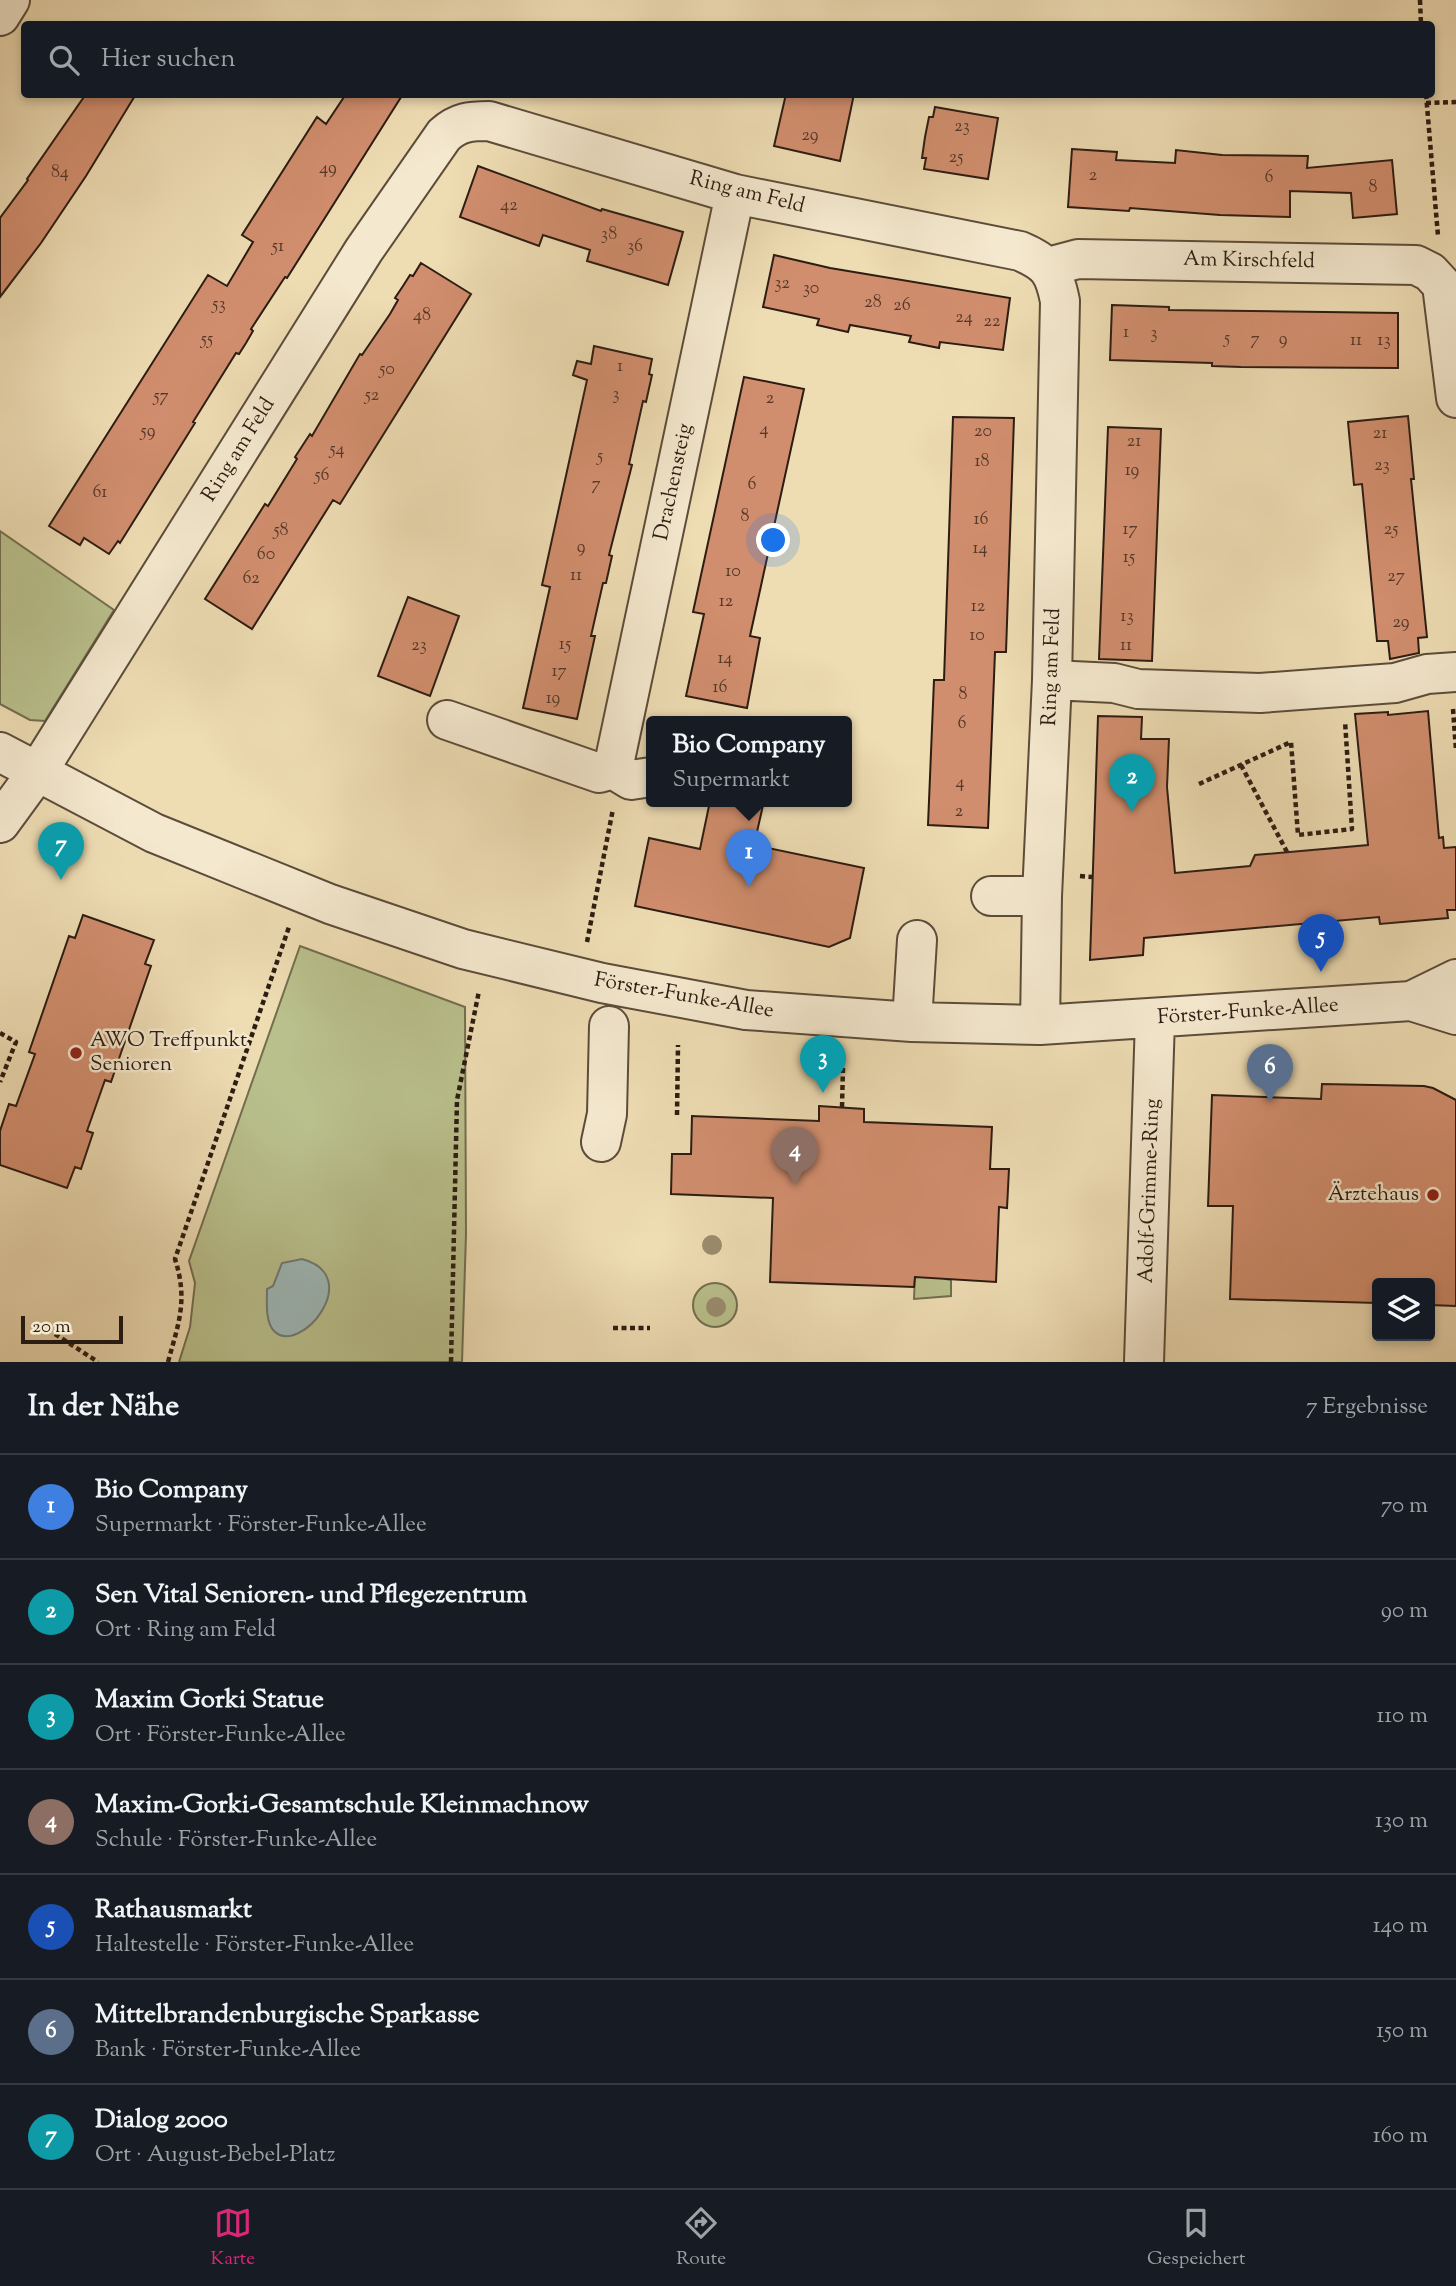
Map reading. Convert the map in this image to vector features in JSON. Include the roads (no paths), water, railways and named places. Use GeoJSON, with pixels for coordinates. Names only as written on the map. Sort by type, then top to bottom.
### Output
{"type":"FeatureCollection","features":[{"type":"Feature","properties":{"kind":"street"},"geometry":{"type":"LineString","coordinates":[[0,16],[10,0]]}},
{"type":"Feature","properties":{"kind":"street","name":"Ring am Feld"},"geometry":{"type":"LineString","coordinates":[[37,771],[364,250],[444,135],[454,126],[467,122],[489,121],[512,126],[735,194],[1020,251],[1048,267],[1056,280],[1060,300],[1052,680],[1042,896],[1040,1025]]}},
{"type":"Feature","properties":{"kind":"street","name":"Drachensteig"},"geometry":{"type":"LineString","coordinates":[[614,787],[637,733],[735,194]]}},
{"type":"Feature","properties":{"kind":"street","name":"Am Kirschfeld"},"geometry":{"type":"LineString","coordinates":[[1048,267],[1079,259],[1416,265],[1449,285]]}},
{"type":"Feature","properties":{"kind":"street"},"geometry":{"type":"LineString","coordinates":[[1449,285],[1456,398]]}},
{"type":"Feature","properties":{"kind":"street"},"geometry":{"type":"LineString","coordinates":[[1052,680],[1114,683],[1138,689],[1260,694],[1395,683],[1427,674],[1454,684]]}},
{"type":"Feature","properties":{"kind":"street"},"geometry":{"type":"LineString","coordinates":[[447,720],[598,773],[614,787],[646,777]]}},
{"type":"Feature","properties":{"kind":"street","name":"Förster-Funke-Allee"},"geometry":{"type":"LineString","coordinates":[[0,752],[153,833],[330,904],[463,949],[602,983],[746,1010],[912,1023],[1040,1025],[1411,1001],[1456,1015]]}},
{"type":"Feature","properties":{"kind":"street"},"geometry":{"type":"LineString","coordinates":[[0,823],[37,771]]}},
{"type":"Feature","properties":{"kind":"street"},"geometry":{"type":"LineString","coordinates":[[991,896],[1042,896]]}},
{"type":"Feature","properties":{"kind":"street"},"geometry":{"type":"LineString","coordinates":[[912,1023],[917,940]]}},
{"type":"Feature","properties":{"kind":"street","name":"Förster-Funke-Allee"},"geometry":{"type":"LineString","coordinates":[[1411,1001],[1456,979]]}},
{"type":"Feature","properties":{"kind":"street","name":"Adolf-Grimme-Ring"},"geometry":{"type":"LineString","coordinates":[[1144,1362],[1155,1019]]}},
{"type":"Feature","properties":{"kind":"street"},"geometry":{"type":"LineString","coordinates":[[601,1142],[607,1114],[609,1026]]}},
{"type":"Feature","properties":{"kind":"water"},"geometry":{"type":"Polygon","coordinates":[[[302,1259],[320,1268],[328,1281],[328,1296],[322,1311],[311,1324],[298,1333],[285,1336],[274,1331],[269,1322],[267,1289],[273,1286],[282,1263],[302,1259]]]}},
{"type":"Feature","properties":{"kind":"place","name":"Sen Vital Senioren- und Pflegezentrum"},"geometry":{"type":"Point","coordinates":[1132,812]}},
{"type":"Feature","properties":{"kind":"place","name":"Dialog 2000"},"geometry":{"type":"Point","coordinates":[61,880]}},
{"type":"Feature","properties":{"kind":"place","name":"Bio Company"},"geometry":{"type":"Point","coordinates":[749,887]}},
{"type":"Feature","properties":{"kind":"place","name":"Rathausmarkt"},"geometry":{"type":"Point","coordinates":[1321,972]}},
{"type":"Feature","properties":{"kind":"place","name":"AWO Treffpunkt Senioren"},"geometry":{"type":"Point","coordinates":[76,1053]}},
{"type":"Feature","properties":{"kind":"place","name":"Maxim Gorki Statue"},"geometry":{"type":"Point","coordinates":[823,1093]}},
{"type":"Feature","properties":{"kind":"place","name":"Mittelbrandenburgische Sparkasse"},"geometry":{"type":"Point","coordinates":[1270,1102]}},
{"type":"Feature","properties":{"kind":"place","name":"Maxim-Gorki-Gesamtschule Kleinmachnow"},"geometry":{"type":"Point","coordinates":[795,1185]}},
{"type":"Feature","properties":{"kind":"place","name":"Ärztehaus"},"geometry":{"type":"Point","coordinates":[1433,1195]}}]}
